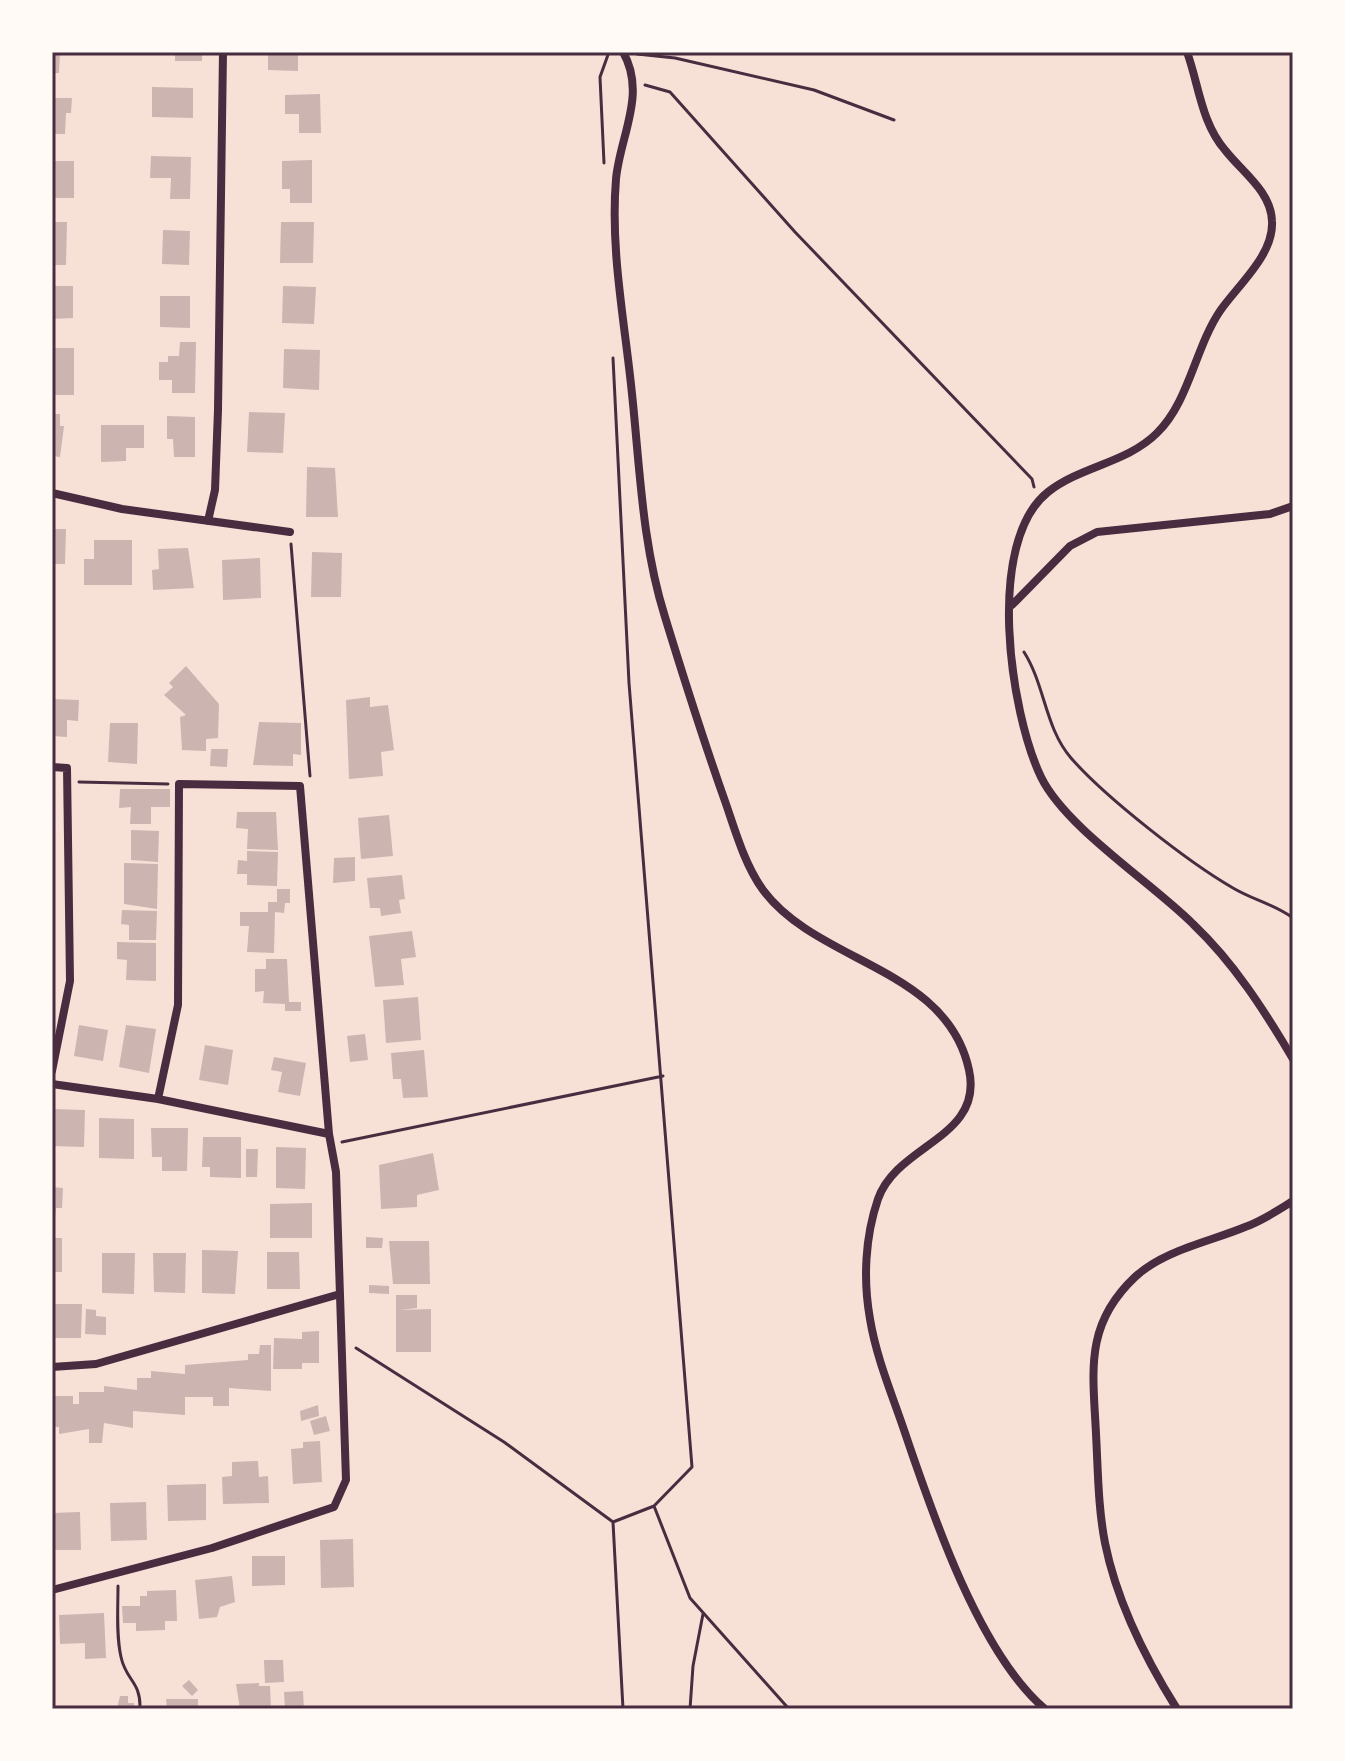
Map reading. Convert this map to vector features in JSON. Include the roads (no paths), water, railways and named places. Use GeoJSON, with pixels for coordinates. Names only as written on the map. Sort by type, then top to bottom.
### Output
{"type":"FeatureCollection","features":[{"type":"Feature","properties":{"kind":"street"},"geometry":{"type":"LineString","coordinates":[[208,521],[215,490],[218,426],[223,52]]}},
{"type":"Feature","properties":{"kind":"street"},"geometry":{"type":"LineString","coordinates":[[1187,52],[1199,101],[1215,136],[1267,201],[1271,236],[1205,335],[1178,402],[1159,431],[1126,455],[1061,483],[1037,502],[1023,522],[1013,552],[1012,632],[1022,716],[1037,766],[1052,794],[1221,953],[1257,1000],[1293,1059]]}},
{"type":"Feature","properties":{"kind":"street"},"geometry":{"type":"LineString","coordinates":[[624,54],[633,82],[634,100],[618,165],[615,196],[619,289],[651,565],[719,783],[743,852],[760,885],[785,914],[808,930],[917,993],[951,1029],[969,1066],[971,1096],[962,1118],[900,1164],[879,1195],[866,1254],[868,1309],[878,1353],[930,1512],[1000,1656],[1022,1687],[1045,1709]]}},
{"type":"Feature","properties":{"kind":"street"},"geometry":{"type":"LineString","coordinates":[[52,493],[80,502],[290,532]]}},
{"type":"Feature","properties":{"kind":"street"},"geometry":{"type":"LineString","coordinates":[[1012,605],[1070,546],[1097,532],[1270,514],[1293,506]]}},
{"type":"Feature","properties":{"kind":"street"},"geometry":{"type":"LineString","coordinates":[[52,767],[67,768],[70,981],[52,1071]]}},
{"type":"Feature","properties":{"kind":"street"},"geometry":{"type":"LineString","coordinates":[[52,1590],[212,1548],[334,1507],[346,1480],[336,1172],[329,1134],[300,786],[179,784],[178,1005],[158,1099]]}},
{"type":"Feature","properties":{"kind":"street"},"geometry":{"type":"LineString","coordinates":[[52,1084],[158,1099],[329,1134]]}},
{"type":"Feature","properties":{"kind":"street"},"geometry":{"type":"LineString","coordinates":[[1177,1709],[1141,1648],[1108,1555],[1100,1493],[1093,1382],[1095,1338],[1110,1308],[1141,1272],[1171,1255],[1256,1223],[1293,1201]]}},
{"type":"Feature","properties":{"kind":"street"},"geometry":{"type":"LineString","coordinates":[[52,1367],[96,1364],[340,1294]]}}]}
